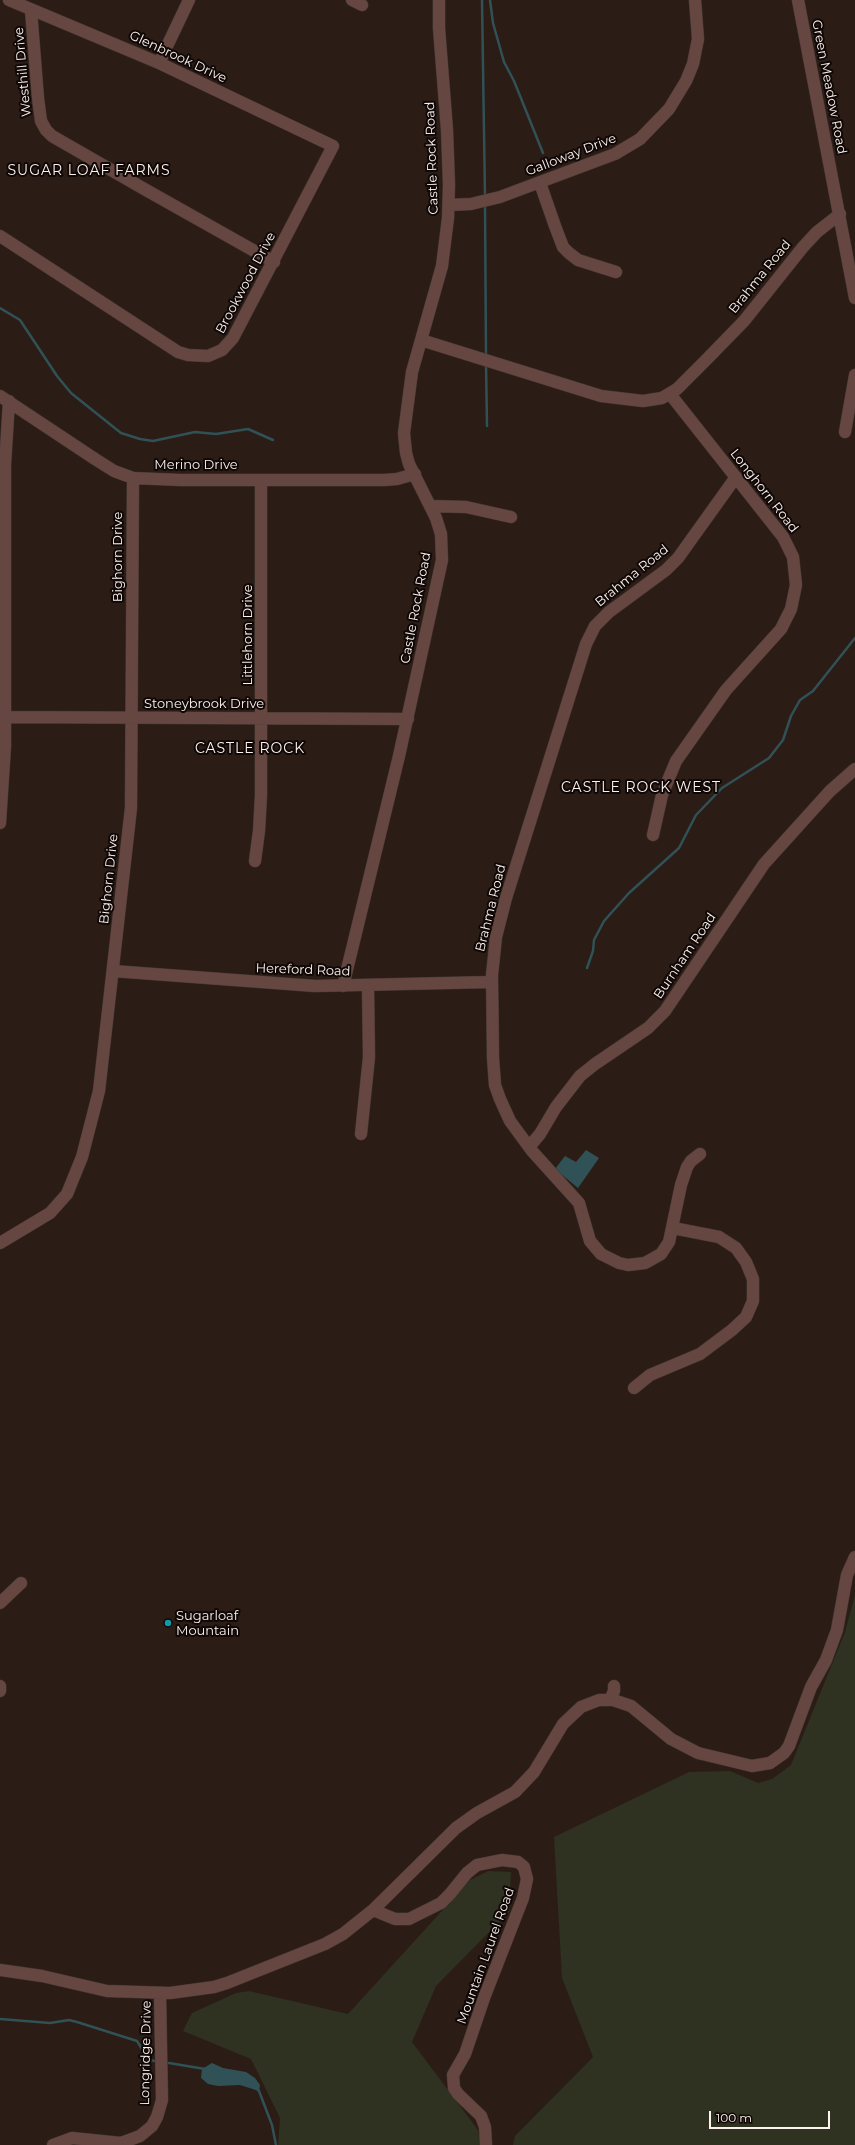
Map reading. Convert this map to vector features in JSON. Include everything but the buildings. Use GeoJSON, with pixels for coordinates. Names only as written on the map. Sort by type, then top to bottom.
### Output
{"type":"FeatureCollection","features":[{"type":"Feature","properties":{"kind":"street","name":"Glenbrook Drive"},"geometry":{"type":"LineString","coordinates":[[9,0],[159,63],[333,146]]}},
{"type":"Feature","properties":{"kind":"street"},"geometry":{"type":"LineString","coordinates":[[159,63],[189,0]]}},
{"type":"Feature","properties":{"kind":"street","name":"Castle Rock Road"},"geometry":{"type":"LineString","coordinates":[[343,986],[408,719],[442,560],[440,534],[432,506],[406,453],[404,432],[412,372],[442,266],[449,205],[447,130],[439,28],[439,0]]}},
{"type":"Feature","properties":{"kind":"street","name":"Galloway Drive"},"geometry":{"type":"LineString","coordinates":[[449,205],[490,200],[540,183],[616,154],[640,139],[656,124],[674,101],[693,64],[698,38],[695,0]]}},
{"type":"Feature","properties":{"kind":"street","name":"Green Meadow Road"},"geometry":{"type":"LineString","coordinates":[[798,0],[855,298]]}},
{"type":"Feature","properties":{"kind":"street","name":"Westhill Drive"},"geometry":{"type":"LineString","coordinates":[[31,10],[38,98],[41,121],[46,130],[52,136],[274,262]]}},
{"type":"Feature","properties":{"kind":"street","name":"Brookwood Drive"},"geometry":{"type":"LineString","coordinates":[[0,236],[178,352],[198,356],[215,354],[228,345],[233,338],[274,262],[333,146]]}},
{"type":"Feature","properties":{"kind":"street"},"geometry":{"type":"LineString","coordinates":[[540,183],[563,247],[578,260],[616,272]]}},
{"type":"Feature","properties":{"kind":"street","name":"Brahma Road"},"geometry":{"type":"LineString","coordinates":[[670,394],[677,389],[744,321],[803,247],[817,232],[840,214]]}},
{"type":"Feature","properties":{"kind":"street"},"geometry":{"type":"LineString","coordinates":[[421,340],[601,396],[643,401],[657,399],[670,394]]}},
{"type":"Feature","properties":{"kind":"street"},"geometry":{"type":"LineString","coordinates":[[845,432],[855,375]]}},
{"type":"Feature","properties":{"kind":"street","name":"Longhorn Road"},"geometry":{"type":"LineString","coordinates":[[653,835],[662,796],[676,761],[726,690],[781,629],[795,597],[795,570],[788,546],[783,537],[670,394]]}},
{"type":"Feature","properties":{"kind":"street"},"geometry":{"type":"LineString","coordinates":[[0,823],[5,472],[4,398]]}},
{"type":"Feature","properties":{"kind":"street","name":"Merino Drive"},"geometry":{"type":"LineString","coordinates":[[4,398],[101,463],[114,471],[133,478],[384,480],[397,479],[415,474]]}},
{"type":"Feature","properties":{"kind":"street","name":"Brahma Road"},"geometry":{"type":"LineString","coordinates":[[700,1154],[687,1167],[681,1185],[673,1228],[666,1248],[653,1260],[638,1265],[628,1265],[609,1259],[601,1254],[590,1241],[579,1203],[529,1147],[507,1116],[495,1084],[492,982],[496,937],[506,898],[586,644],[595,626],[609,612],[666,570],[678,558],[736,477]]}},
{"type":"Feature","properties":{"kind":"street","name":"Bighorn Drive"},"geometry":{"type":"LineString","coordinates":[[0,1243],[50,1213],[67,1194],[73,1182],[94,1118],[99,1091],[130,808],[133,478]]}},
{"type":"Feature","properties":{"kind":"street","name":"Littlehorn Drive"},"geometry":{"type":"LineString","coordinates":[[255,861],[260,831],[261,480]]}},
{"type":"Feature","properties":{"kind":"street"},"geometry":{"type":"LineString","coordinates":[[432,506],[466,507],[511,517]]}},
{"type":"Feature","properties":{"kind":"street","name":"Stoneybrook Drive"},"geometry":{"type":"LineString","coordinates":[[2,717],[408,719]]}},
{"type":"Feature","properties":{"kind":"street","name":"Burnham Road"},"geometry":{"type":"LineString","coordinates":[[529,1147],[540,1134],[556,1107],[580,1076],[648,1028],[665,1011],[764,864],[830,791],[855,769]]}},
{"type":"Feature","properties":{"kind":"street","name":"Hereford Road"},"geometry":{"type":"LineString","coordinates":[[113,971],[282,985],[368,986],[492,982]]}},
{"type":"Feature","properties":{"kind":"street"},"geometry":{"type":"LineString","coordinates":[[361,1134],[370,1057],[368,986]]}},
{"type":"Feature","properties":{"kind":"street"},"geometry":{"type":"LineString","coordinates":[[634,1388],[650,1375],[700,1354],[732,1330],[746,1317],[753,1301],[753,1279],[746,1262],[736,1248],[719,1237],[673,1228]]}},
{"type":"Feature","properties":{"kind":"street"},"geometry":{"type":"LineString","coordinates":[[0,1970],[42,1976],[93,1989],[160,1993],[193,1990],[227,1983],[325,1944],[343,1934],[373,1910],[456,1828],[477,1813],[499,1802],[525,1782],[534,1772],[557,1733],[572,1714],[590,1703],[610,1700],[631,1706],[671,1739],[698,1753],[752,1766],[770,1763],[777,1759],[789,1746],[811,1687],[833,1644],[847,1575],[855,1557]]}},
{"type":"Feature","properties":{"kind":"street"},"geometry":{"type":"LineString","coordinates":[[0,1603],[21,1583]]}},
{"type":"Feature","properties":{"kind":"street"},"geometry":{"type":"LineString","coordinates":[[0,1686],[0,1691]]}},
{"type":"Feature","properties":{"kind":"street"},"geometry":{"type":"LineString","coordinates":[[610,1700],[614,1691],[614,1686]]}},
{"type":"Feature","properties":{"kind":"street","name":"Mountain Laurel Road"},"geometry":{"type":"LineString","coordinates":[[373,1910],[395,1919],[409,1919],[441,1903],[467,1873],[477,1865],[502,1860],[518,1862],[524,1867],[527,1879],[523,1898],[484,1998],[465,2054],[453,2075],[454,2088],[458,2094],[481,2116],[485,2127],[486,2145]]}},
{"type":"Feature","properties":{"kind":"street","name":"Longridge Drive"},"geometry":{"type":"LineString","coordinates":[[53,2145],[72,2138],[121,2143],[140,2136],[152,2126],[157,2117],[162,2100],[160,1993]]}},
{"type":"Feature","properties":{"kind":"green space"},"geometry":{"type":"Polygon","coordinates":[[[855,1595],[855,2145],[513,2145],[515,2136],[593,2057],[562,1978],[554,1837],[689,1772],[730,1771],[758,1783],[772,1779],[791,1765],[845,1632],[855,1595]]]}},
{"type":"Feature","properties":{"kind":"green space"},"geometry":{"type":"Polygon","coordinates":[[[488,1871],[511,1872],[509,1912],[436,1986],[412,2042],[478,2130],[480,2145],[278,2145],[280,2118],[251,2059],[183,2031],[192,2013],[236,1993],[249,1991],[348,2014],[470,1880],[488,1871]]]}},
{"type":"Feature","properties":{"kind":"water"},"geometry":{"type":"Polygon","coordinates":[[[586,1150],[599,1158],[578,1188],[555,1169],[565,1156],[576,1162],[586,1150]]]}},
{"type":"Feature","properties":{"kind":"water"},"geometry":{"type":"Polygon","coordinates":[[[212,2063],[223,2068],[246,2072],[255,2078],[260,2085],[259,2091],[240,2085],[218,2086],[208,2084],[201,2078],[202,2069],[212,2063]]]}},
{"type":"Feature","properties":{"kind":"waterway"},"geometry":{"type":"LineString","coordinates":[[482,0],[485,197]]}},
{"type":"Feature","properties":{"kind":"waterway"},"geometry":{"type":"LineString","coordinates":[[490,0],[493,23],[504,62],[514,81],[543,153]]}},
{"type":"Feature","properties":{"kind":"waterway"},"geometry":{"type":"LineString","coordinates":[[485,204],[486,357]]}},
{"type":"Feature","properties":{"kind":"waterway"},"geometry":{"type":"LineString","coordinates":[[0,308],[20,320],[57,376],[71,393],[121,433],[140,439],[153,441],[195,432],[216,434],[248,429],[273,440]]}},
{"type":"Feature","properties":{"kind":"waterway"},"geometry":{"type":"LineString","coordinates":[[486,364],[487,426]]}},
{"type":"Feature","properties":{"kind":"waterway"},"geometry":{"type":"LineString","coordinates":[[587,968],[593,951],[594,940],[604,921],[629,893],[679,848],[696,815],[722,788],[769,758],[783,740],[791,716],[800,700],[813,691],[855,638]]}},
{"type":"Feature","properties":{"kind":"waterway"},"geometry":{"type":"LineString","coordinates":[[0,2019],[50,2023],[69,2020],[77,2022],[137,2041],[149,2060],[155,2061]]}},
{"type":"Feature","properties":{"kind":"waterway"},"geometry":{"type":"LineString","coordinates":[[169,2063],[205,2069]]}},
{"type":"Feature","properties":{"kind":"waterway"},"geometry":{"type":"LineString","coordinates":[[257,2089],[272,2125],[276,2145]]}},
{"type":"Feature","properties":{"kind":"place","name":"Sugarloaf Mountain"},"geometry":{"type":"Point","coordinates":[168,1623]}},
{"type":"Feature","properties":{"kind":"district","name":"SUGAR LOAF FARMS"},"geometry":{"type":"Point","coordinates":[89,171]}},
{"type":"Feature","properties":{"kind":"district","name":"CASTLE ROCK"},"geometry":{"type":"Point","coordinates":[250,749]}},
{"type":"Feature","properties":{"kind":"district","name":"CASTLE ROCK WEST"},"geometry":{"type":"Point","coordinates":[641,788]}}]}
